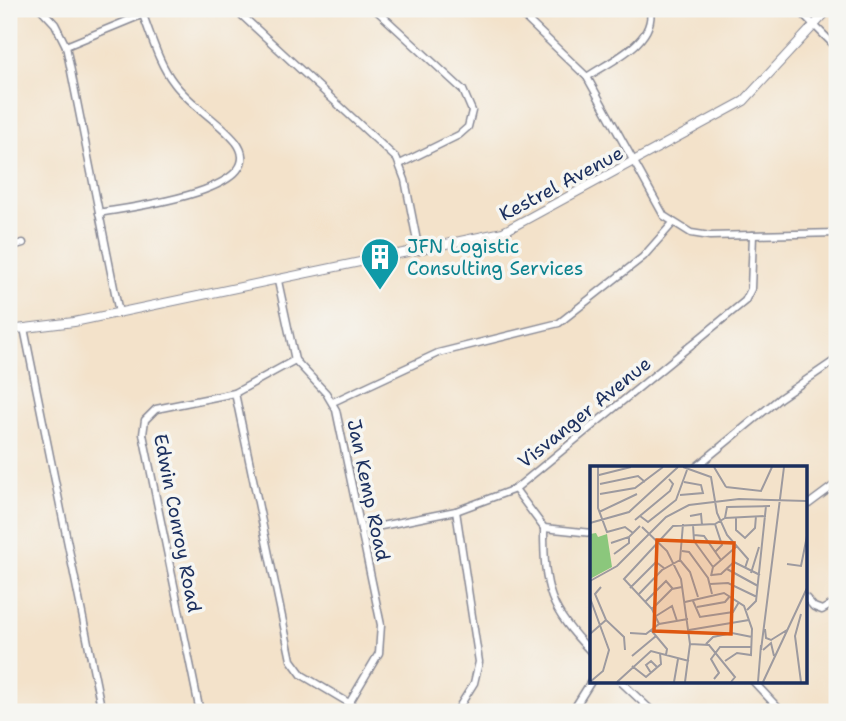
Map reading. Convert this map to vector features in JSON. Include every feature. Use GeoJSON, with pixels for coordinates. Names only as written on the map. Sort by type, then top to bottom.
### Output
{"type":"FeatureCollection","features":[{"type":"Feature","properties":{"kind":"street"},"geometry":{"type":"LineString","coordinates":[[41,9],[55,24],[66,46],[119,313]]}},
{"type":"Feature","properties":{"kind":"street"},"geometry":{"type":"LineString","coordinates":[[66,46],[156,9]]}},
{"type":"Feature","properties":{"kind":"street"},"geometry":{"type":"LineString","coordinates":[[235,9],[400,164],[419,251]]}},
{"type":"Feature","properties":{"kind":"street"},"geometry":{"type":"LineString","coordinates":[[374,9],[463,90],[472,111],[468,127],[459,135],[400,164]]}},
{"type":"Feature","properties":{"kind":"street"},"geometry":{"type":"LineString","coordinates":[[516,9],[587,77],[656,205],[673,223],[691,233],[710,236],[837,233]]}},
{"type":"Feature","properties":{"kind":"street"},"geometry":{"type":"LineString","coordinates":[[587,77],[645,35],[651,18],[650,9]]}},
{"type":"Feature","properties":{"kind":"street"},"geometry":{"type":"LineString","coordinates":[[798,9],[837,48]]}},
{"type":"Feature","properties":{"kind":"street","name":"Kestrel Avenue"},"geometry":{"type":"LineString","coordinates":[[9,330],[119,313],[503,232],[746,100],[829,9]]}},
{"type":"Feature","properties":{"kind":"street"},"geometry":{"type":"LineString","coordinates":[[99,213],[210,190],[231,178],[240,159],[236,142],[172,81],[143,15]]}},
{"type":"Feature","properties":{"kind":"street"},"geometry":{"type":"LineString","coordinates":[[333,402],[438,353],[559,323],[643,257],[673,223]]}},
{"type":"Feature","properties":{"kind":"street","name":"Visvanger Avenue"},"geometry":{"type":"LineString","coordinates":[[361,530],[456,511],[515,489],[745,301],[751,289],[753,236]]}},
{"type":"Feature","properties":{"kind":"street"},"geometry":{"type":"LineString","coordinates":[[9,247],[23,243]]}},
{"type":"Feature","properties":{"kind":"street","name":"Jan Kemp Road"},"geometry":{"type":"LineString","coordinates":[[278,281],[295,360],[333,402],[382,640],[374,662],[344,712]]}},
{"type":"Feature","properties":{"kind":"street"},"geometry":{"type":"LineString","coordinates":[[24,328],[102,712]]}},
{"type":"Feature","properties":{"kind":"street"},"geometry":{"type":"LineString","coordinates":[[697,466],[780,398],[837,359]]}},
{"type":"Feature","properties":{"kind":"street","name":"Edwin Conroy Road"},"geometry":{"type":"LineString","coordinates":[[200,712],[143,429],[147,416],[156,409],[235,393],[295,360]]}},
{"type":"Feature","properties":{"kind":"street"},"geometry":{"type":"LineString","coordinates":[[235,393],[291,660],[302,675],[349,704]]}},
{"type":"Feature","properties":{"kind":"street"},"geometry":{"type":"LineString","coordinates":[[808,505],[837,483]]}},
{"type":"Feature","properties":{"kind":"street"},"geometry":{"type":"LineString","coordinates":[[515,489],[544,528],[544,563],[552,603],[561,619],[590,651]]}},
{"type":"Feature","properties":{"kind":"street"},"geometry":{"type":"LineString","coordinates":[[456,511],[479,662],[474,682],[456,712]]}},
{"type":"Feature","properties":{"kind":"street"},"geometry":{"type":"LineString","coordinates":[[544,528],[590,533]]}},
{"type":"Feature","properties":{"kind":"street"},"geometry":{"type":"LineString","coordinates":[[808,600],[821,610],[837,601]]}},
{"type":"Feature","properties":{"kind":"street"},"geometry":{"type":"LineString","coordinates":[[572,712],[591,682]]}},
{"type":"Feature","properties":{"kind":"street"},"geometry":{"type":"LineString","coordinates":[[621,682],[653,712]]}},
{"type":"Feature","properties":{"kind":"street"},"geometry":{"type":"LineString","coordinates":[[754,682],[782,712]]}},
{"type":"Feature","properties":{"kind":"place","name":"JFN Logistic Consulting Services"},"geometry":{"type":"Point","coordinates":[380,291]}}]}
